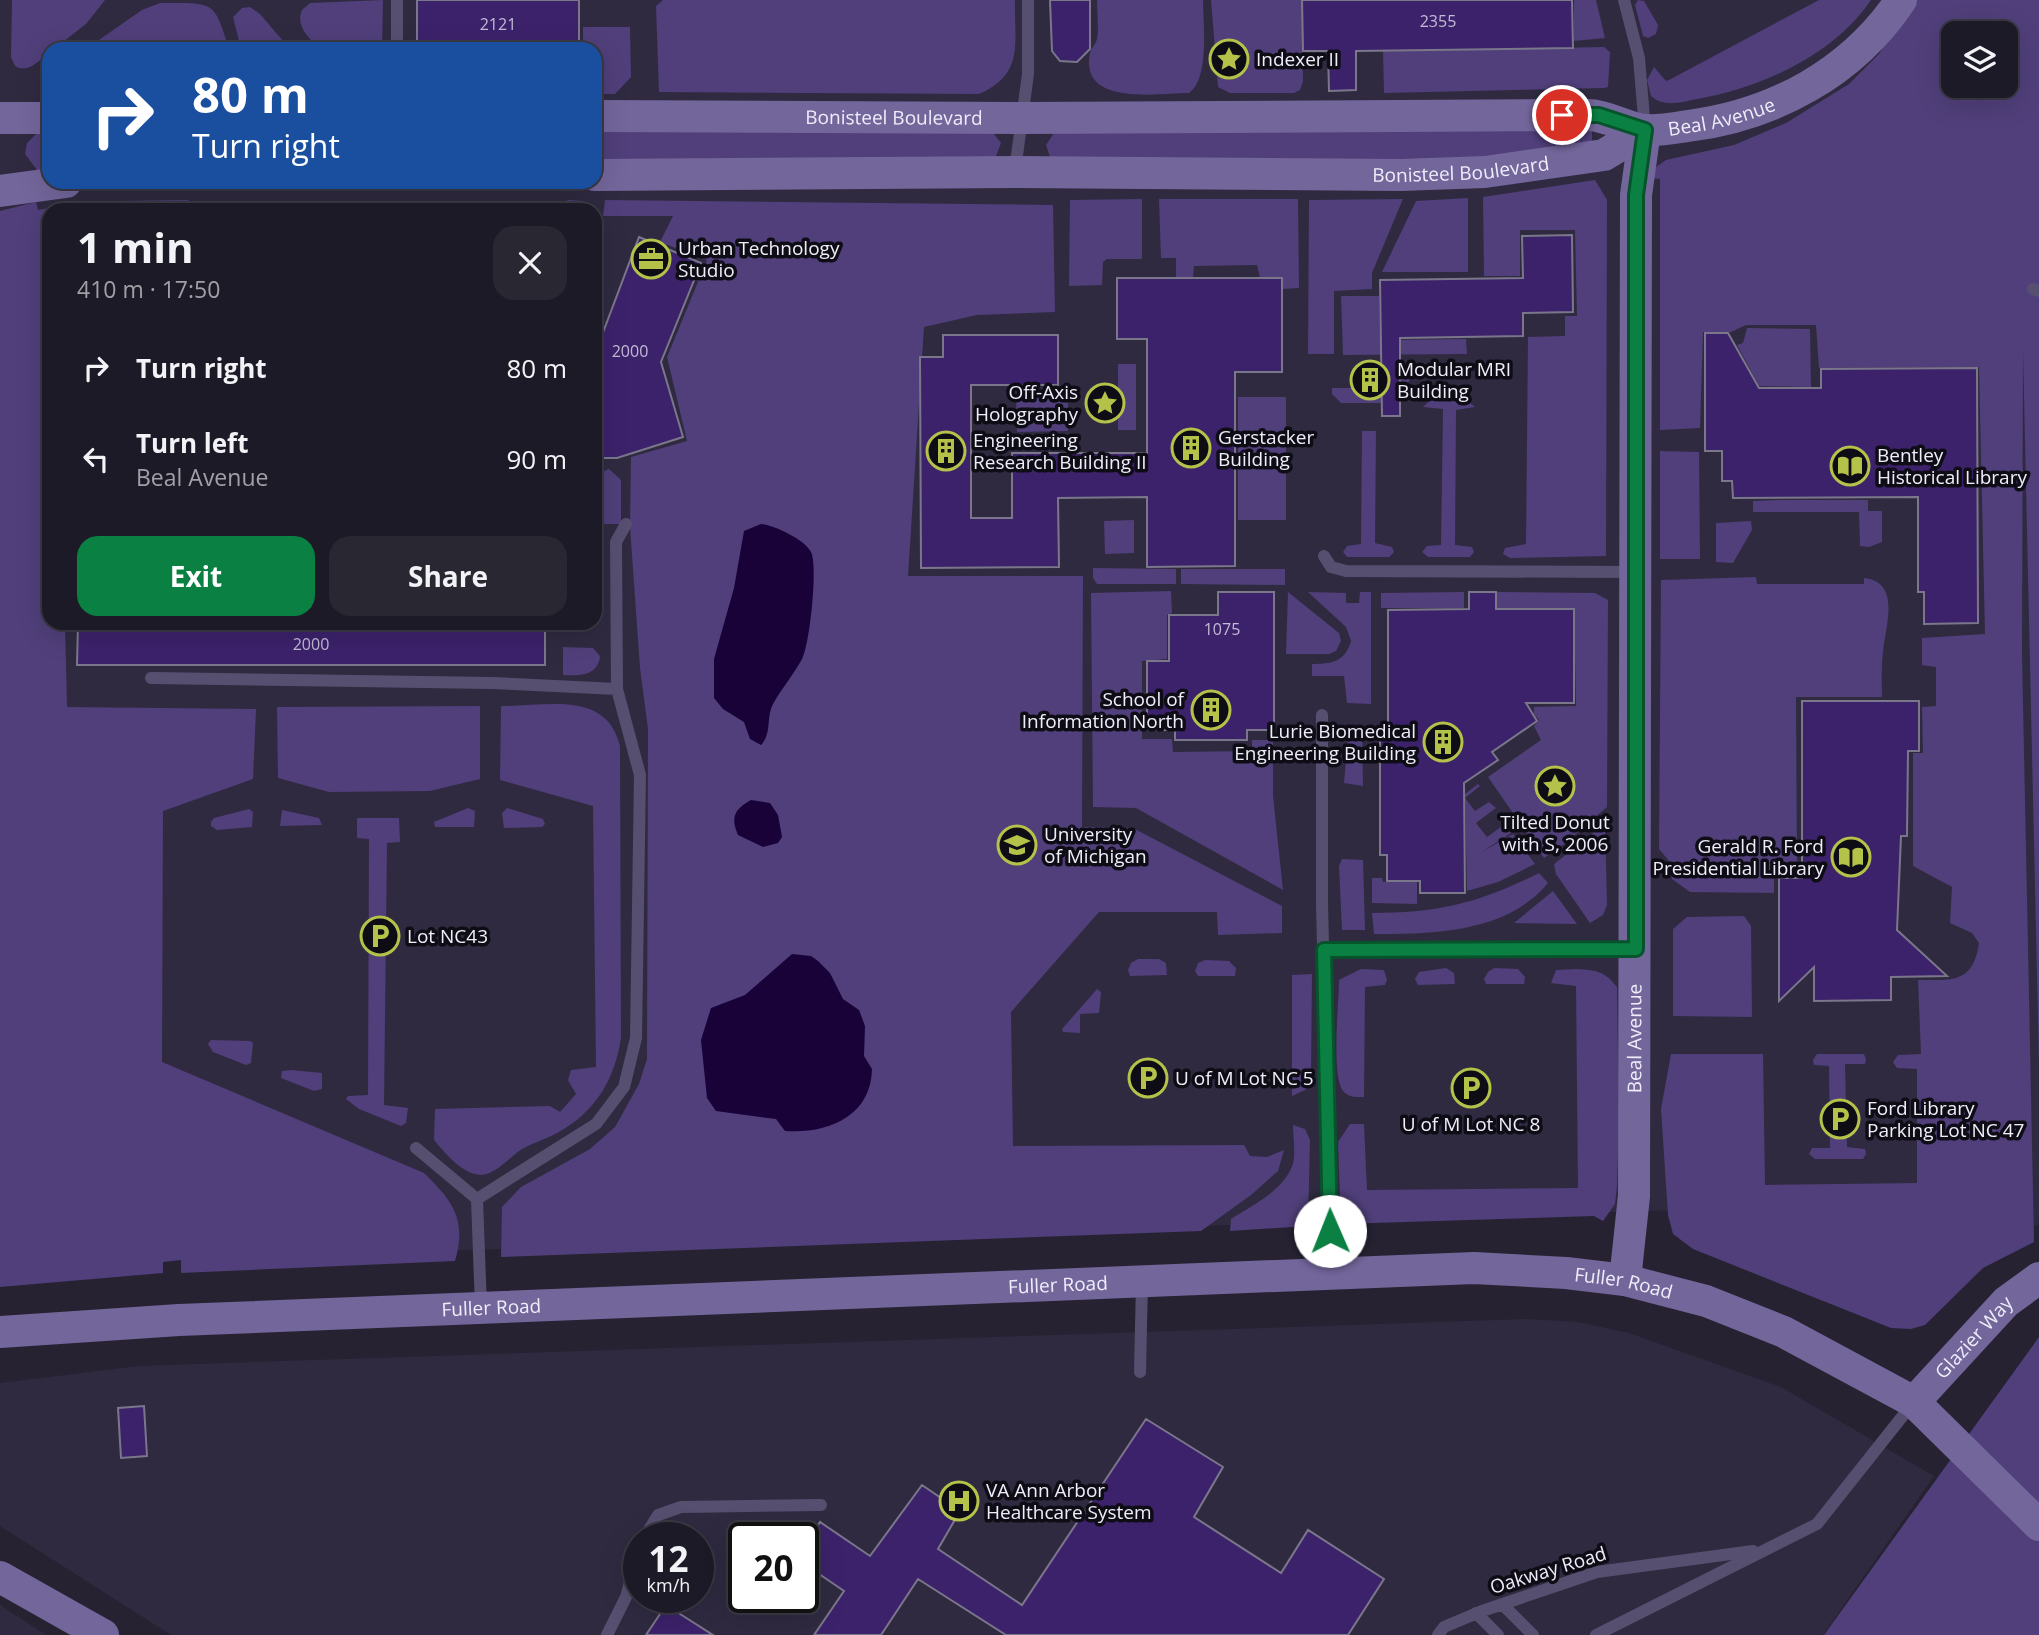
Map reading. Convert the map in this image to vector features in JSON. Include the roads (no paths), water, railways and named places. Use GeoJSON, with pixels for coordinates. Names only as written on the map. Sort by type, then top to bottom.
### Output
{"type":"FeatureCollection","features":[{"type":"Feature","properties":{"kind":"street","name":"Beal Avenue"},"geometry":{"type":"LineString","coordinates":[[1625,1280],[1634,1196],[1636,195],[1645,130],[1714,123],[1765,108],[1809,88],[1858,52],[1901,0]]}},
{"type":"Feature","properties":{"kind":"street","name":"Bonisteel Boulevard"},"geometry":{"type":"LineString","coordinates":[[602,116],[1022,118],[1589,115],[1645,130]]}},
{"type":"Feature","properties":{"kind":"street"},"geometry":{"type":"LineString","coordinates":[[0,118],[42,118]]}},
{"type":"Feature","properties":{"kind":"street","name":"Bonisteel Boulevard"},"geometry":{"type":"LineString","coordinates":[[602,175],[1015,172],[1401,175],[1485,172],[1604,155],[1645,130]]}},
{"type":"Feature","properties":{"kind":"street"},"geometry":{"type":"LineString","coordinates":[[0,191],[42,185]]}},
{"type":"Feature","properties":{"kind":"street","name":"Fuller Road"},"geometry":{"type":"LineString","coordinates":[[0,1332],[179,1320],[1331,1274],[1474,1269],[1566,1273],[1625,1280],[1706,1301],[1784,1332],[1914,1402],[2039,1525]]}},
{"type":"Feature","properties":{"kind":"street","name":"Glazier Way"},"geometry":{"type":"LineString","coordinates":[[1914,1402],[2006,1302],[2039,1278]]}},
{"type":"Feature","properties":{"kind":"street"},"geometry":{"type":"LineString","coordinates":[[0,1577],[103,1635]]}},
{"type":"Feature","properties":{"kind":"lane"},"geometry":{"type":"LineString","coordinates":[[397,0],[397,42]]}},
{"type":"Feature","properties":{"kind":"lane"},"geometry":{"type":"LineString","coordinates":[[1015,172],[1028,74],[1028,0]]}},
{"type":"Feature","properties":{"kind":"lane"},"geometry":{"type":"LineString","coordinates":[[1624,0],[1639,58],[1645,130]]}},
{"type":"Feature","properties":{"kind":"lane"},"geometry":{"type":"LineString","coordinates":[[477,1199],[596,1124],[624,1087],[636,1038],[640,775],[618,689],[616,542],[626,524]]}},
{"type":"Feature","properties":{"kind":"lane"},"geometry":{"type":"LineString","coordinates":[[1324,556],[1331,567],[1346,571],[1635,572]]}},
{"type":"Feature","properties":{"kind":"lane"},"geometry":{"type":"LineString","coordinates":[[151,678],[492,682],[618,689]]}},
{"type":"Feature","properties":{"kind":"lane"},"geometry":{"type":"LineString","coordinates":[[1322,715],[1331,1274]]}},
{"type":"Feature","properties":{"kind":"lane"},"geometry":{"type":"LineString","coordinates":[[1324,950],[1636,949]]}},
{"type":"Feature","properties":{"kind":"lane"},"geometry":{"type":"LineString","coordinates":[[416,1149],[477,1199],[481,1309]]}},
{"type":"Feature","properties":{"kind":"lane"},"geometry":{"type":"LineString","coordinates":[[1140,1372],[1142,1282]]}},
{"type":"Feature","properties":{"kind":"lane","name":"Oakway Road"},"geometry":{"type":"LineString","coordinates":[[1596,1635],[1760,1550],[1817,1524],[1914,1402]]}},
{"type":"Feature","properties":{"kind":"lane"},"geometry":{"type":"LineString","coordinates":[[654,1522],[658,1515],[681,1507],[821,1505]]}},
{"type":"Feature","properties":{"kind":"lane","name":"Oakway Road"},"geometry":{"type":"LineString","coordinates":[[1438,1635],[1444,1627],[1476,1613],[1597,1572],[1760,1550]]}},
{"type":"Feature","properties":{"kind":"lane"},"geometry":{"type":"LineString","coordinates":[[607,1635],[623,1603]]}},
{"type":"Feature","properties":{"kind":"lane"},"geometry":{"type":"LineString","coordinates":[[1502,1604],[1533,1635]]}},
{"type":"Feature","properties":{"kind":"lane"},"geometry":{"type":"LineString","coordinates":[[1476,1613],[1498,1635]]}},
{"type":"Feature","properties":{"kind":"place","name":"Indexer II"},"geometry":{"type":"Point","coordinates":[1229,59]}},
{"type":"Feature","properties":{"kind":"place","name":"Urban Technology Studio"},"geometry":{"type":"Point","coordinates":[651,259]}},
{"type":"Feature","properties":{"kind":"place","name":"Modular MRI Building"},"geometry":{"type":"Point","coordinates":[1370,380]}},
{"type":"Feature","properties":{"kind":"place","name":"Off-Axis Holography"},"geometry":{"type":"Point","coordinates":[1105,403]}},
{"type":"Feature","properties":{"kind":"place","name":"Gerstacker Building"},"geometry":{"type":"Point","coordinates":[1191,448]}},
{"type":"Feature","properties":{"kind":"place","name":"Engineering Research Building II"},"geometry":{"type":"Point","coordinates":[946,451]}},
{"type":"Feature","properties":{"kind":"place","name":"Bentley Historical Library"},"geometry":{"type":"Point","coordinates":[1850,466]}},
{"type":"Feature","properties":{"kind":"place","name":"School of Information North"},"geometry":{"type":"Point","coordinates":[1211,710]}},
{"type":"Feature","properties":{"kind":"place","name":"Lurie Biomedical Engineering Building"},"geometry":{"type":"Point","coordinates":[1443,742]}},
{"type":"Feature","properties":{"kind":"place","name":"Tilted Donut with S, 2006"},"geometry":{"type":"Point","coordinates":[1555,786]}},
{"type":"Feature","properties":{"kind":"place","name":"University of Michigan"},"geometry":{"type":"Point","coordinates":[1017,845]}},
{"type":"Feature","properties":{"kind":"place","name":"Gerald R. Ford Presidential Library"},"geometry":{"type":"Point","coordinates":[1851,857]}},
{"type":"Feature","properties":{"kind":"place","name":"Lot NC43"},"geometry":{"type":"Point","coordinates":[380,936]}},
{"type":"Feature","properties":{"kind":"place","name":"U of M Lot NC 5"},"geometry":{"type":"Point","coordinates":[1148,1078]}},
{"type":"Feature","properties":{"kind":"place","name":"U of M Lot NC 8"},"geometry":{"type":"Point","coordinates":[1471,1088]}},
{"type":"Feature","properties":{"kind":"place","name":"Ford Library Parking Lot NC 47"},"geometry":{"type":"Point","coordinates":[1840,1119]}},
{"type":"Feature","properties":{"kind":"place","name":"VA Ann Arbor Healthcare System"},"geometry":{"type":"Point","coordinates":[959,1501]}}]}
